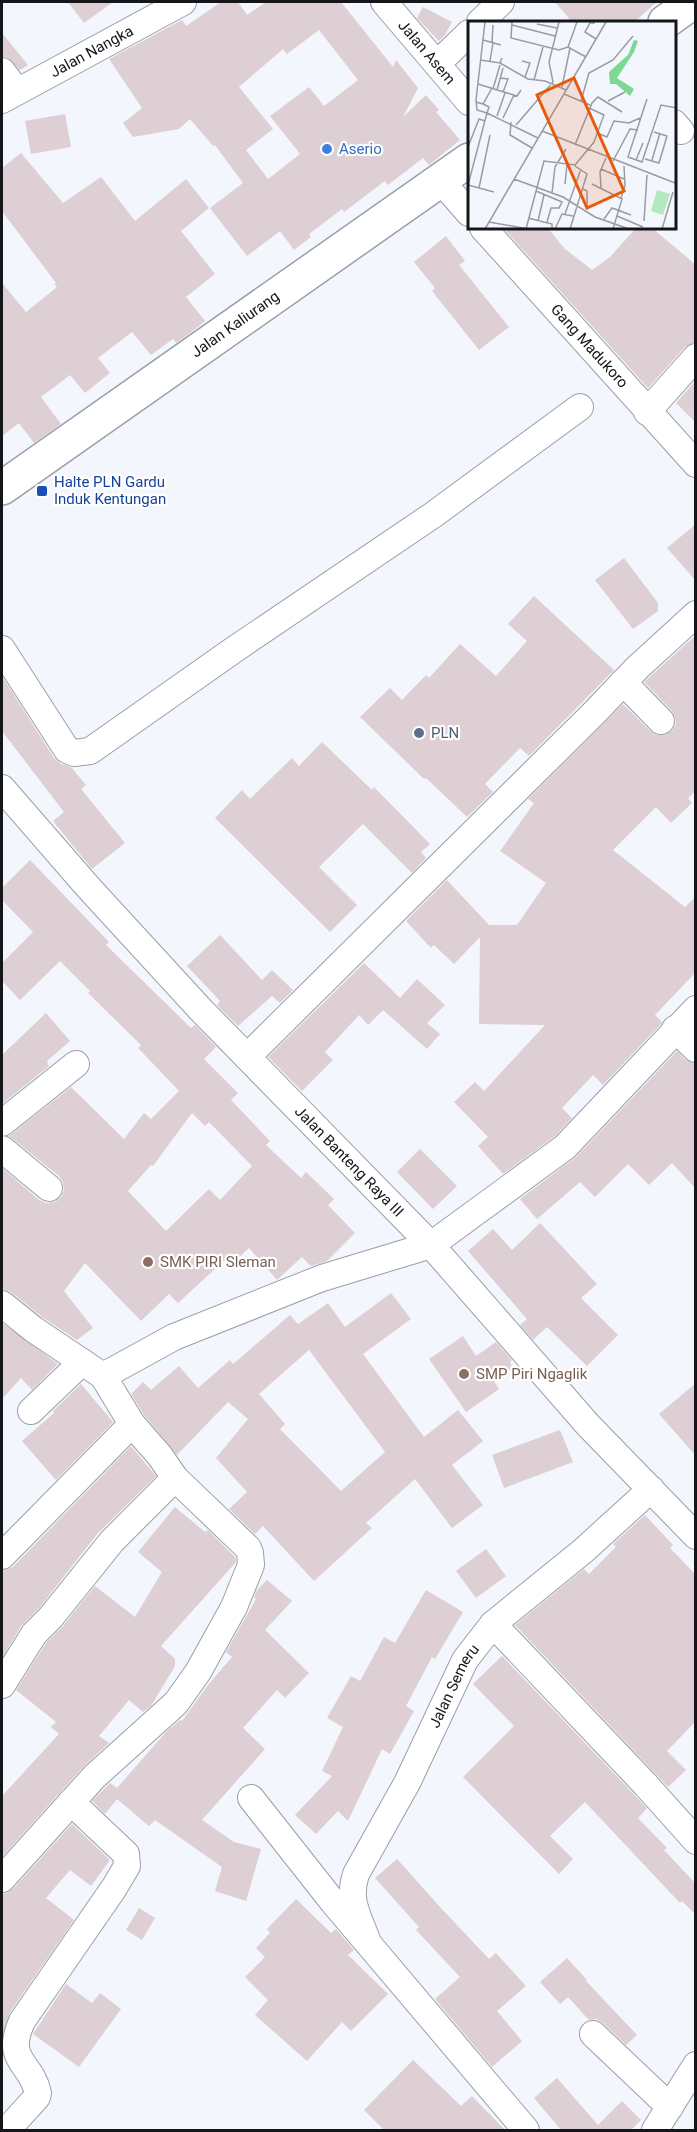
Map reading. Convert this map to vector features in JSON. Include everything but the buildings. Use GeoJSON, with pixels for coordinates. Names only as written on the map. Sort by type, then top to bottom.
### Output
{"type":"FeatureCollection","features":[{"type":"Feature","properties":{"kind":"main road"},"geometry":{"type":"LineString","coordinates":[[666,21],[693,2]]}},
{"type":"Feature","properties":{"kind":"main road","name":"Jalan Kaliurang"},"geometry":{"type":"LineString","coordinates":[[2,488],[468,161]]}},
{"type":"Feature","properties":{"kind":"street","name":"Jalan Nangka"},"geometry":{"type":"LineString","coordinates":[[9,95],[183,2]]}},
{"type":"Feature","properties":{"kind":"street","name":"Jalan Asem"},"geometry":{"type":"LineString","coordinates":[[384,2],[468,101]]}},
{"type":"Feature","properties":{"kind":"street"},"geometry":{"type":"LineString","coordinates":[[481,21],[501,2]]}},
{"type":"Feature","properties":{"kind":"street"},"geometry":{"type":"LineString","coordinates":[[437,64],[468,34]]}},
{"type":"Feature","properties":{"kind":"street"},"geometry":{"type":"LineString","coordinates":[[2,71],[9,95]]}},
{"type":"Feature","properties":{"kind":"street"},"geometry":{"type":"LineString","coordinates":[[441,181],[468,212]]}},
{"type":"Feature","properties":{"kind":"street","name":"Gang Madukoro"},"geometry":{"type":"LineString","coordinates":[[485,230],[696,464]]}},
{"type":"Feature","properties":{"kind":"street"},"geometry":{"type":"LineString","coordinates":[[647,412],[696,357]]}},
{"type":"Feature","properties":{"kind":"street"},"geometry":{"type":"LineString","coordinates":[[2,649],[67,750],[74,753],[90,751],[245,642],[433,515],[580,407]]}},
{"type":"Feature","properties":{"kind":"street"},"geometry":{"type":"LineString","coordinates":[[247,1057],[623,682],[696,614]]}},
{"type":"Feature","properties":{"kind":"street"},"geometry":{"type":"LineString","coordinates":[[623,682],[661,721]]}},
{"type":"Feature","properties":{"kind":"street","name":"Jalan Banteng Raya III"},"geometry":{"type":"LineString","coordinates":[[2,788],[88,887],[247,1057],[431,1245],[588,1425],[696,1536]]}},
{"type":"Feature","properties":{"kind":"street"},"geometry":{"type":"LineString","coordinates":[[103,1376],[174,1337],[322,1278],[431,1245],[565,1147],[696,1009]]}},
{"type":"Feature","properties":{"kind":"street"},"geometry":{"type":"LineString","coordinates":[[675,1029],[696,1049]]}},
{"type":"Feature","properties":{"kind":"street"},"geometry":{"type":"LineString","coordinates":[[2,1123],[76,1064]]}},
{"type":"Feature","properties":{"kind":"street"},"geometry":{"type":"LineString","coordinates":[[2,1149],[49,1188]]}},
{"type":"Feature","properties":{"kind":"street"},"geometry":{"type":"LineString","coordinates":[[2,1304],[33,1329],[103,1376],[132,1424],[160,1456],[175,1478],[248,1548],[251,1565],[234,1607],[198,1672],[176,1703],[94,1777],[2,1879]]}},
{"type":"Feature","properties":{"kind":"street"},"geometry":{"type":"LineString","coordinates":[[31,1411],[82,1362]]}},
{"type":"Feature","properties":{"kind":"street"},"geometry":{"type":"LineString","coordinates":[[2,1557],[132,1424]]}},
{"type":"Feature","properties":{"kind":"street"},"geometry":{"type":"LineString","coordinates":[[2,1685],[34,1634],[51,1617],[112,1541],[175,1478]]}},
{"type":"Feature","properties":{"kind":"street","name":"Jalan Semeru"},"geometry":{"type":"LineString","coordinates":[[368,1943],[351,1899],[356,1875],[407,1783],[465,1660],[493,1624],[582,1551],[644,1481]]}},
{"type":"Feature","properties":{"kind":"street"},"geometry":{"type":"LineString","coordinates":[[493,1624],[696,1841]]}},
{"type":"Feature","properties":{"kind":"street","name":"Jalan Semeru"},"geometry":{"type":"LineString","coordinates":[[251,1798],[333,1902],[526,2130]]}},
{"type":"Feature","properties":{"kind":"street"},"geometry":{"type":"LineString","coordinates":[[7,2130],[37,2097],[37,2089],[17,2053],[15,2040],[22,2021],[127,1866],[126,1854],[72,1802]]}},
{"type":"Feature","properties":{"kind":"street"},"geometry":{"type":"LineString","coordinates":[[594,2034],[670,2107]]}},
{"type":"Feature","properties":{"kind":"street"},"geometry":{"type":"LineString","coordinates":[[655,2130],[696,2065]]}},
{"type":"Feature","properties":{"kind":"place","name":"Aserio"},"geometry":{"type":"Point","coordinates":[327,149]}},
{"type":"Feature","properties":{"kind":"place","name":"Halte PLN Gardu Induk Kentungan"},"geometry":{"type":"Point","coordinates":[42,491]}},
{"type":"Feature","properties":{"kind":"place","name":"PLN"},"geometry":{"type":"Point","coordinates":[419,733]}},
{"type":"Feature","properties":{"kind":"place","name":"SMK PIRI Sleman"},"geometry":{"type":"Point","coordinates":[148,1262]}},
{"type":"Feature","properties":{"kind":"place","name":"SMP Piri Ngaglik"},"geometry":{"type":"Point","coordinates":[464,1374]}}]}
